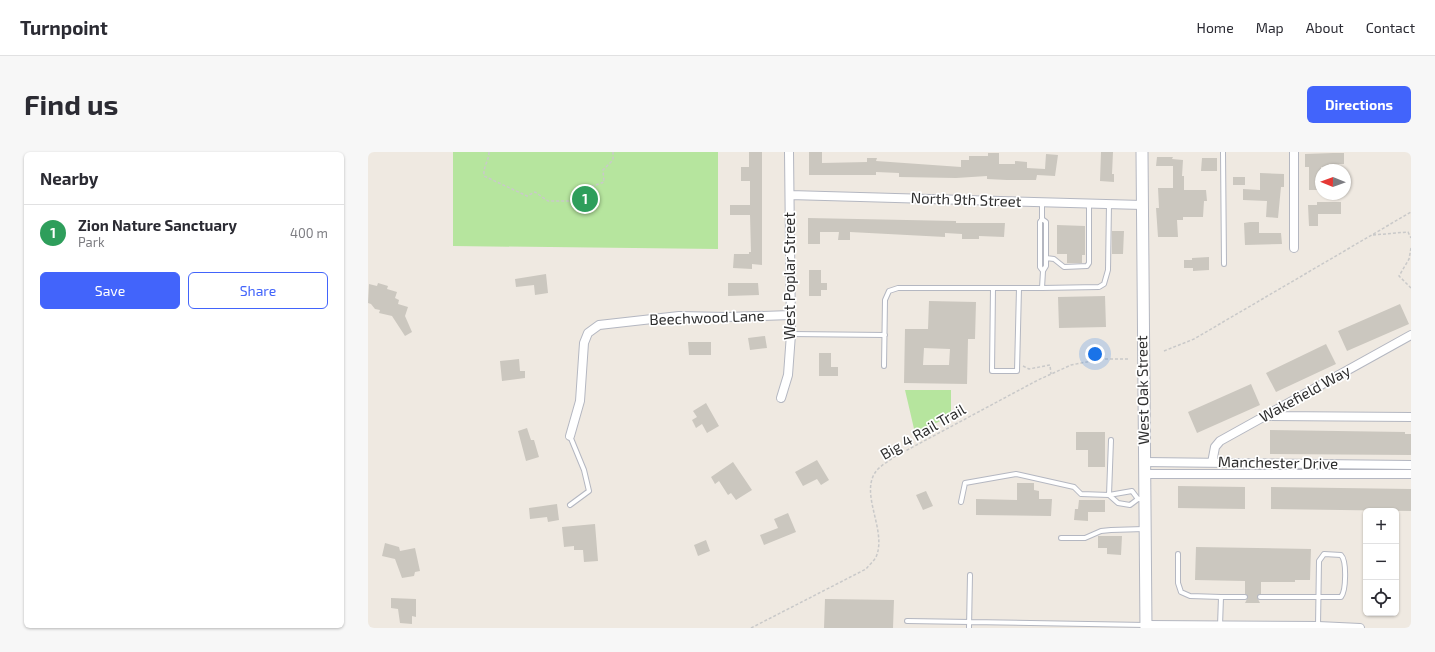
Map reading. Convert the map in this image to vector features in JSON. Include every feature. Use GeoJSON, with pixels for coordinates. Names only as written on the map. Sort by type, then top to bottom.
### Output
{"type":"FeatureCollection","features":[{"type":"Feature","properties":{"kind":"main road","name":"West Oak Street"},"geometry":{"type":"LineString","coordinates":[[1142,152],[1145,474],[1141,499],[1145,529],[1146,627]]}},
{"type":"Feature","properties":{"kind":"street","name":"West Poplar Street"},"geometry":{"type":"LineString","coordinates":[[781,398],[788,376],[791,334],[789,152]]}},
{"type":"Feature","properties":{"kind":"street"},"geometry":{"type":"LineString","coordinates":[[1294,152],[1294,248]]}},
{"type":"Feature","properties":{"kind":"street","name":"North 9th Street"},"geometry":{"type":"LineString","coordinates":[[790,195],[1142,205]]}},
{"type":"Feature","properties":{"kind":"street","name":"Beechwood Lane"},"geometry":{"type":"LineString","coordinates":[[570,436],[580,401],[584,343],[588,333],[593,328],[599,325],[679,316],[727,317],[791,315]]}},
{"type":"Feature","properties":{"kind":"street","name":"Wakefield Way"},"geometry":{"type":"LineString","coordinates":[[1212,462],[1214,447],[1220,441],[1411,335]]}},
{"type":"Feature","properties":{"kind":"street"},"geometry":{"type":"LineString","coordinates":[[1267,416],[1411,417]]}},
{"type":"Feature","properties":{"kind":"street","name":"Manchester Drive"},"geometry":{"type":"LineString","coordinates":[[1144,462],[1411,465]]}},
{"type":"Feature","properties":{"kind":"street","name":"Manchester Drive"},"geometry":{"type":"LineString","coordinates":[[1145,474],[1411,474]]}},
{"type":"Feature","properties":{"kind":"street"},"geometry":{"type":"LineString","coordinates":[[1146,627],[1318,626],[1360,628]]}},
{"type":"Feature","properties":{"kind":"lane"},"geometry":{"type":"LineString","coordinates":[[1223,152],[1224,264]]}},
{"type":"Feature","properties":{"kind":"lane"},"geometry":{"type":"LineString","coordinates":[[1042,202],[1042,219],[1040,222],[1040,267],[1043,271]]}},
{"type":"Feature","properties":{"kind":"lane"},"geometry":{"type":"LineString","coordinates":[[1046,258],[1054,259],[1064,267],[1087,266],[1089,262],[1089,203]]}},
{"type":"Feature","properties":{"kind":"lane"},"geometry":{"type":"LineString","coordinates":[[884,366],[885,300],[890,291],[898,288],[1099,287],[1104,284],[1108,270],[1109,204]]}},
{"type":"Feature","properties":{"kind":"lane"},"geometry":{"type":"LineString","coordinates":[[1042,219],[1046,222],[1046,266],[1043,271],[1042,288]]}},
{"type":"Feature","properties":{"kind":"lane"},"geometry":{"type":"LineString","coordinates":[[993,288],[992,371],[1016,371],[1019,288]]}},
{"type":"Feature","properties":{"kind":"lane"},"geometry":{"type":"LineString","coordinates":[[791,334],[885,335]]}},
{"type":"Feature","properties":{"kind":"lane"},"geometry":{"type":"LineString","coordinates":[[570,436],[584,470],[589,491],[570,505]]}},
{"type":"Feature","properties":{"kind":"lane"},"geometry":{"type":"LineString","coordinates":[[1109,495],[1112,440]]}},
{"type":"Feature","properties":{"kind":"lane"},"geometry":{"type":"LineString","coordinates":[[961,502],[965,483],[1016,474],[1074,487],[1081,494],[1109,495],[1132,491],[1141,499],[1130,505],[1118,503],[1109,495]]}},
{"type":"Feature","properties":{"kind":"lane"},"geometry":{"type":"LineString","coordinates":[[1061,538],[1085,538],[1101,531],[1145,529]]}},
{"type":"Feature","properties":{"kind":"lane"},"geometry":{"type":"LineString","coordinates":[[1178,554],[1178,583],[1181,592],[1190,596],[1245,597]]}},
{"type":"Feature","properties":{"kind":"lane"},"geometry":{"type":"LineString","coordinates":[[1260,597],[1318,597],[1338,598],[1344,595],[1345,560],[1341,555],[1324,554],[1320,558],[1318,597],[1318,626]]}},
{"type":"Feature","properties":{"kind":"lane"},"geometry":{"type":"LineString","coordinates":[[969,628],[970,574]]}},
{"type":"Feature","properties":{"kind":"lane"},"geometry":{"type":"LineString","coordinates":[[1221,597],[1225,626]]}},
{"type":"Feature","properties":{"kind":"lane"},"geometry":{"type":"LineString","coordinates":[[908,621],[1146,627]]}},
{"type":"Feature","properties":{"kind":"path"},"geometry":{"type":"LineString","coordinates":[[489,152],[489,159],[483,168],[484,176],[527,196],[535,192],[548,201],[570,201],[580,191],[604,182],[602,170],[612,160],[613,152]]}},
{"type":"Feature","properties":{"kind":"path"},"geometry":{"type":"LineString","coordinates":[[1164,351],[1194,339],[1411,212]]}},
{"type":"Feature","properties":{"kind":"path"},"geometry":{"type":"LineString","coordinates":[[1372,234],[1408,232],[1411,238]]}},
{"type":"Feature","properties":{"kind":"path"},"geometry":{"type":"LineString","coordinates":[[1411,248],[1409,259],[1399,276],[1411,288]]}},
{"type":"Feature","properties":{"kind":"path","name":"Big 4 Rail Trail"},"geometry":{"type":"LineString","coordinates":[[751,628],[866,569],[876,556],[879,540],[872,504],[871,487],[873,477],[878,469],[896,456],[1071,365],[1091,360],[1129,358]]}},
{"type":"Feature","properties":{"kind":"path"},"geometry":{"type":"LineString","coordinates":[[1016,369],[1024,366],[1029,369],[1050,365],[1052,374]]}},
{"type":"Feature","properties":{"kind":"green space"},"geometry":{"type":"Polygon","coordinates":[[[453,152],[718,152],[718,249],[453,246],[453,152]]]}},
{"type":"Feature","properties":{"kind":"green space"},"geometry":{"type":"Polygon","coordinates":[[[905,390],[951,390],[951,416],[915,433],[905,390]]]}},
{"type":"Feature","properties":{"kind":"building"},"geometry":{"type":"Polygon","coordinates":[[[749,152],[762,152],[762,265],[752,264],[752,269],[733,268],[734,254],[749,254],[749,252],[751,252],[750,215],[730,215],[730,205],[750,205],[750,181],[741,181],[741,167],[749,167],[749,152]]]}},
{"type":"Feature","properties":{"kind":"building"},"geometry":{"type":"Polygon","coordinates":[[[809,152],[822,152],[822,163],[867,162],[867,158],[877,158],[876,161],[961,167],[961,160],[969,160],[969,156],[988,156],[988,153],[999,153],[999,164],[1015,164],[1015,161],[1027,162],[1027,168],[1045,169],[1046,154],[1058,155],[1055,176],[1037,175],[1036,180],[1007,180],[987,179],[987,176],[956,178],[899,177],[899,173],[876,172],[876,175],[809,175],[809,152]]]}},
{"type":"Feature","properties":{"kind":"building"},"geometry":{"type":"Polygon","coordinates":[[[1101,152],[1113,152],[1112,174],[1114,174],[1114,182],[1100,181],[1101,152]]]}},
{"type":"Feature","properties":{"kind":"building"},"geometry":{"type":"Polygon","coordinates":[[[1344,153],[1344,164],[1315,164],[1315,190],[1309,190],[1309,167],[1305,167],[1305,154],[1344,153]]]}},
{"type":"Feature","properties":{"kind":"building"},"geometry":{"type":"Polygon","coordinates":[[[1157,157],[1173,157],[1172,159],[1183,160],[1182,176],[1184,176],[1184,190],[1206,190],[1207,201],[1204,201],[1203,217],[1183,217],[1183,220],[1177,220],[1178,237],[1158,237],[1156,208],[1159,208],[1158,188],[1173,188],[1173,166],[1156,166],[1157,157]]]}},
{"type":"Feature","properties":{"kind":"building"},"geometry":{"type":"Polygon","coordinates":[[[1202,158],[1217,158],[1217,171],[1201,171],[1202,158]]]}},
{"type":"Feature","properties":{"kind":"building"},"geometry":{"type":"Polygon","coordinates":[[[1260,173],[1284,174],[1284,187],[1281,187],[1278,218],[1266,217],[1267,201],[1243,200],[1243,189],[1260,190],[1260,173]]]}},
{"type":"Feature","properties":{"kind":"building"},"geometry":{"type":"Polygon","coordinates":[[[1233,177],[1245,177],[1245,185],[1233,185],[1233,177]]]}},
{"type":"Feature","properties":{"kind":"building"},"geometry":{"type":"Polygon","coordinates":[[[1317,202],[1341,202],[1341,214],[1318,214],[1318,226],[1309,226],[1308,205],[1317,205],[1317,202]]]}},
{"type":"Feature","properties":{"kind":"building"},"geometry":{"type":"Polygon","coordinates":[[[808,218],[956,221],[956,223],[1005,223],[1004,237],[979,236],[979,239],[962,239],[962,234],[945,233],[945,237],[850,232],[850,240],[838,240],[839,232],[820,232],[820,244],[808,244],[808,218]]]}},
{"type":"Feature","properties":{"kind":"building"},"geometry":{"type":"Polygon","coordinates":[[[1259,222],[1259,233],[1281,233],[1282,244],[1245,245],[1244,223],[1259,222]]]}},
{"type":"Feature","properties":{"kind":"building"},"geometry":{"type":"Polygon","coordinates":[[[1057,225],[1085,226],[1085,255],[1082,255],[1082,263],[1067,263],[1067,254],[1057,254],[1057,225]]]}},
{"type":"Feature","properties":{"kind":"building"},"geometry":{"type":"Polygon","coordinates":[[[1112,231],[1124,231],[1123,254],[1112,254],[1112,231]]]}},
{"type":"Feature","properties":{"kind":"building"},"geometry":{"type":"Polygon","coordinates":[[[1209,257],[1209,270],[1193,271],[1193,268],[1184,268],[1184,260],[1209,257]]]}},
{"type":"Feature","properties":{"kind":"building"},"geometry":{"type":"Polygon","coordinates":[[[809,270],[821,270],[821,283],[827,283],[827,290],[821,290],[821,296],[809,296],[809,270]]]}},
{"type":"Feature","properties":{"kind":"building"},"geometry":{"type":"Polygon","coordinates":[[[546,274],[548,293],[535,295],[534,285],[516,287],[515,279],[546,274]]]}},
{"type":"Feature","properties":{"kind":"building"},"geometry":{"type":"Polygon","coordinates":[[[378,283],[388,286],[387,289],[397,292],[395,298],[399,300],[398,304],[408,307],[405,316],[412,332],[405,336],[392,316],[379,313],[380,310],[375,309],[368,303],[369,284],[377,286],[378,283]]]}},
{"type":"Feature","properties":{"kind":"building"},"geometry":{"type":"Polygon","coordinates":[[[728,283],[758,283],[759,295],[728,296],[728,283]]]}},
{"type":"Feature","properties":{"kind":"building"},"geometry":{"type":"Polygon","coordinates":[[[1105,296],[1106,327],[1059,328],[1058,297],[1105,296]]]}},
{"type":"Feature","properties":{"kind":"building"},"geometry":{"type":"Polygon","coordinates":[[[929,301],[976,302],[975,339],[968,339],[967,384],[904,383],[905,329],[928,329],[929,301]],[[924,348],[923,365],[949,365],[950,349],[924,348]]]}},
{"type":"Feature","properties":{"kind":"building"},"geometry":{"type":"Polygon","coordinates":[[[1400,304],[1409,324],[1347,351],[1338,331],[1400,304]]]}},
{"type":"Feature","properties":{"kind":"building"},"geometry":{"type":"Polygon","coordinates":[[[765,336],[767,348],[750,350],[748,338],[765,336]]]}},
{"type":"Feature","properties":{"kind":"building"},"geometry":{"type":"Polygon","coordinates":[[[688,342],[711,342],[711,355],[689,355],[688,342]]]}},
{"type":"Feature","properties":{"kind":"building"},"geometry":{"type":"Polygon","coordinates":[[[1326,344],[1336,364],[1276,392],[1266,373],[1326,344]]]}},
{"type":"Feature","properties":{"kind":"building"},"geometry":{"type":"Polygon","coordinates":[[[819,353],[831,353],[831,367],[838,367],[838,376],[819,376],[819,353]]]}},
{"type":"Feature","properties":{"kind":"building"},"geometry":{"type":"Polygon","coordinates":[[[519,359],[520,371],[525,371],[525,378],[502,381],[500,361],[519,359]]]}},
{"type":"Feature","properties":{"kind":"building"},"geometry":{"type":"Polygon","coordinates":[[[1251,384],[1260,405],[1197,433],[1188,412],[1251,384]]]}},
{"type":"Feature","properties":{"kind":"building"},"geometry":{"type":"Polygon","coordinates":[[[706,403],[719,426],[707,433],[702,424],[696,428],[692,420],[697,417],[693,411],[706,403]]]}},
{"type":"Feature","properties":{"kind":"building"},"geometry":{"type":"Polygon","coordinates":[[[527,428],[531,440],[534,440],[539,457],[526,461],[518,431],[527,428]]]}},
{"type":"Feature","properties":{"kind":"building"},"geometry":{"type":"Polygon","coordinates":[[[1270,430],[1405,432],[1405,434],[1411,434],[1411,455],[1270,454],[1270,430]]]}},
{"type":"Feature","properties":{"kind":"building"},"geometry":{"type":"Polygon","coordinates":[[[1076,432],[1105,432],[1105,467],[1088,467],[1088,450],[1076,450],[1076,432]]]}},
{"type":"Feature","properties":{"kind":"building"},"geometry":{"type":"Polygon","coordinates":[[[817,460],[829,480],[821,485],[817,479],[803,486],[795,472],[817,460]]]}},
{"type":"Feature","properties":{"kind":"building"},"geometry":{"type":"Polygon","coordinates":[[[733,462],[752,490],[736,500],[731,493],[728,495],[719,481],[715,484],[711,477],[733,462]]]}},
{"type":"Feature","properties":{"kind":"building"},"geometry":{"type":"Polygon","coordinates":[[[1017,483],[1034,483],[1034,490],[1039,491],[1039,499],[1052,499],[1051,516],[976,515],[976,499],[1017,500],[1017,483]]]}},
{"type":"Feature","properties":{"kind":"building"},"geometry":{"type":"Polygon","coordinates":[[[1178,486],[1245,487],[1245,509],[1178,508],[1178,486]]]}},
{"type":"Feature","properties":{"kind":"building"},"geometry":{"type":"Polygon","coordinates":[[[1271,487],[1411,489],[1411,511],[1399,511],[1399,508],[1363,508],[1363,510],[1271,509],[1271,487]]]}},
{"type":"Feature","properties":{"kind":"building"},"geometry":{"type":"Polygon","coordinates":[[[926,491],[933,506],[923,510],[916,495],[926,491]]]}},
{"type":"Feature","properties":{"kind":"building"},"geometry":{"type":"Polygon","coordinates":[[[1079,500],[1105,500],[1105,512],[1088,512],[1088,521],[1074,520],[1075,509],[1078,509],[1079,500]]]}},
{"type":"Feature","properties":{"kind":"building"},"geometry":{"type":"Polygon","coordinates":[[[557,504],[559,520],[548,522],[547,517],[530,519],[529,508],[557,504]]]}},
{"type":"Feature","properties":{"kind":"building"},"geometry":{"type":"Polygon","coordinates":[[[788,513],[796,532],[764,545],[760,535],[778,528],[774,519],[788,513]]]}},
{"type":"Feature","properties":{"kind":"building"},"geometry":{"type":"Polygon","coordinates":[[[595,524],[598,561],[584,562],[583,550],[574,550],[574,546],[564,547],[562,527],[595,524]]]}},
{"type":"Feature","properties":{"kind":"building"},"geometry":{"type":"Polygon","coordinates":[[[1098,536],[1122,536],[1121,555],[1107,554],[1107,548],[1098,548],[1098,536]]]}},
{"type":"Feature","properties":{"kind":"building"},"geometry":{"type":"Polygon","coordinates":[[[706,540],[710,551],[698,556],[694,545],[706,540]]]}},
{"type":"Feature","properties":{"kind":"building"},"geometry":{"type":"Polygon","coordinates":[[[385,543],[399,547],[400,551],[415,548],[420,571],[415,572],[414,576],[402,578],[395,559],[382,556],[385,543]]]}},
{"type":"Feature","properties":{"kind":"building"},"geometry":{"type":"Polygon","coordinates":[[[1196,547],[1311,549],[1310,580],[1295,580],[1295,582],[1261,582],[1261,594],[1257,597],[1260,603],[1245,603],[1248,597],[1245,594],[1245,581],[1195,580],[1196,547]]]}},
{"type":"Feature","properties":{"kind":"building"},"geometry":{"type":"Polygon","coordinates":[[[391,598],[416,599],[416,617],[412,616],[412,624],[400,623],[398,609],[391,608],[391,598]]]}},
{"type":"Feature","properties":{"kind":"building"},"geometry":{"type":"Polygon","coordinates":[[[825,599],[894,600],[893,628],[824,628],[825,599]]]}},
{"type":"Feature","properties":{"kind":"place","name":"Zion Nature Sanctuary"},"geometry":{"type":"Point","coordinates":[585,199]}}]}
